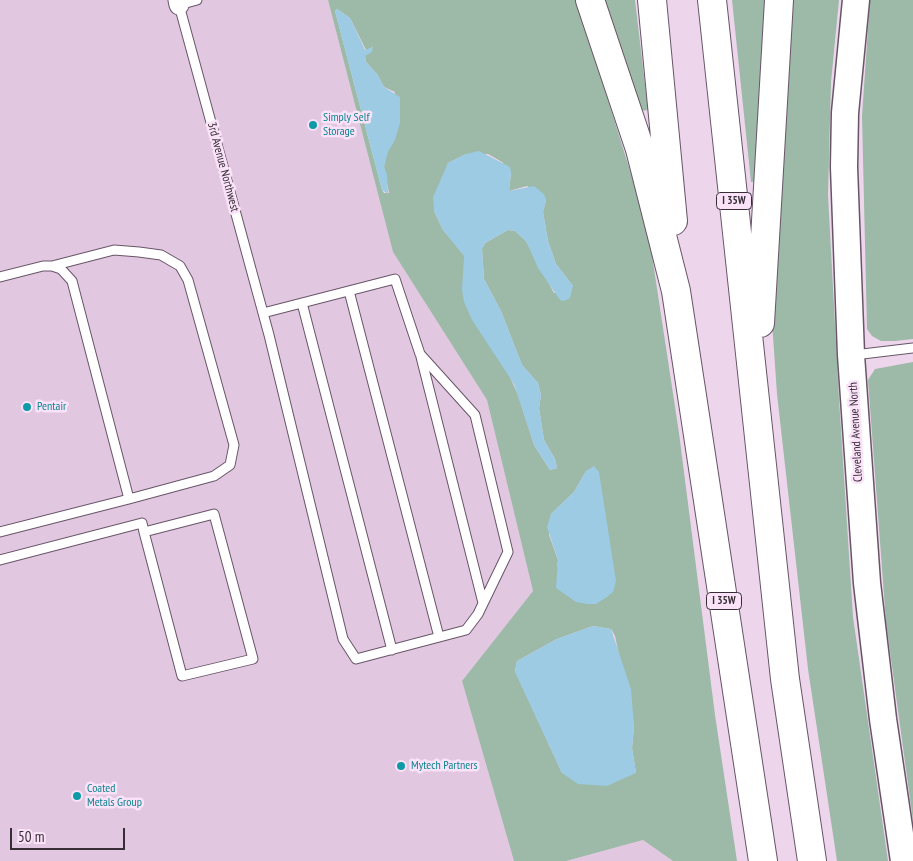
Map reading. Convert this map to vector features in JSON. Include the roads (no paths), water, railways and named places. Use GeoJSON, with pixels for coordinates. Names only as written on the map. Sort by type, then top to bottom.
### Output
{"type":"FeatureCollection","features":[{"type":"Feature","properties":{"kind":"highway"},"geometry":{"type":"LineString","coordinates":[[590,0],[640,149],[660,219],[685,342]]}},
{"type":"Feature","properties":{"kind":"highway","name":"I 35W"},"geometry":{"type":"LineString","coordinates":[[652,0],[685,342],[763,861]]}},
{"type":"Feature","properties":{"kind":"highway","name":"I 35W"},"geometry":{"type":"LineString","coordinates":[[712,0],[785,679],[812,861]]}},
{"type":"Feature","properties":{"kind":"highway"},"geometry":{"type":"LineString","coordinates":[[755,401],[779,0]]}},
{"type":"Feature","properties":{"kind":"street","name":"Cleveland Avenue North"},"geometry":{"type":"LineString","coordinates":[[856,0],[846,103],[844,167],[851,355],[867,584],[883,719],[904,861]]}},
{"type":"Feature","properties":{"kind":"lane","name":"3rd Avenue Northwest"},"geometry":{"type":"LineString","coordinates":[[185,2],[344,640],[356,659],[392,650]]}},
{"type":"Feature","properties":{"kind":"lane"},"geometry":{"type":"LineString","coordinates":[[0,276],[43,266],[52,266],[114,250],[161,255],[180,266],[188,280],[234,445],[230,465],[214,476],[0,532]]}},
{"type":"Feature","properties":{"kind":"lane"},"geometry":{"type":"LineString","coordinates":[[52,266],[61,269],[72,280],[129,499]]}},
{"type":"Feature","properties":{"kind":"lane"},"geometry":{"type":"LineString","coordinates":[[263,313],[395,279],[420,354],[484,603]]}},
{"type":"Feature","properties":{"kind":"lane"},"geometry":{"type":"LineString","coordinates":[[349,291],[439,637]]}},
{"type":"Feature","properties":{"kind":"lane"},"geometry":{"type":"LineString","coordinates":[[302,303],[392,650],[466,630],[484,603],[508,552],[475,416],[420,354]]}},
{"type":"Feature","properties":{"kind":"lane"},"geometry":{"type":"LineString","coordinates":[[851,355],[913,348]]}},
{"type":"Feature","properties":{"kind":"lane"},"geometry":{"type":"LineString","coordinates":[[0,560],[142,523],[144,532],[182,676],[253,659],[214,514],[144,532]]}},
{"type":"Feature","properties":{"kind":"water"},"geometry":{"type":"Polygon","coordinates":[[[337,9],[350,18],[365,50],[373,47],[372,52],[365,56],[366,62],[377,74],[384,87],[400,97],[400,123],[384,167],[387,174],[388,194],[382,190],[335,11],[337,9]]]}},
{"type":"Feature","properties":{"kind":"water"},"geometry":{"type":"Polygon","coordinates":[[[479,151],[510,167],[509,191],[534,186],[544,194],[546,200],[543,212],[548,241],[556,264],[573,286],[570,298],[564,301],[560,300],[538,268],[526,241],[515,231],[508,230],[485,243],[482,249],[484,279],[501,311],[522,365],[538,383],[541,395],[539,408],[544,440],[555,459],[557,468],[550,470],[534,445],[514,384],[472,320],[464,302],[462,290],[464,256],[443,230],[434,211],[433,197],[448,163],[466,154],[479,151]]]}},
{"type":"Feature","properties":{"kind":"water"},"geometry":{"type":"Polygon","coordinates":[[[594,466],[599,472],[616,581],[613,592],[607,597],[596,604],[587,604],[576,602],[556,588],[558,560],[547,527],[551,514],[574,492],[586,471],[594,466]]]}},
{"type":"Feature","properties":{"kind":"water"},"geometry":{"type":"Polygon","coordinates":[[[593,626],[611,629],[631,689],[634,726],[632,748],[636,773],[607,786],[578,784],[562,773],[515,672],[517,661],[557,639],[593,626]]]}},
{"type":"Feature","properties":{"kind":"place","name":"Simply Self Storage"},"geometry":{"type":"Point","coordinates":[313,125]}},
{"type":"Feature","properties":{"kind":"place","name":"Pentair"},"geometry":{"type":"Point","coordinates":[27,407]}},
{"type":"Feature","properties":{"kind":"place","name":"Mytech Partners"},"geometry":{"type":"Point","coordinates":[401,766]}},
{"type":"Feature","properties":{"kind":"place","name":"Coated Metals Group"},"geometry":{"type":"Point","coordinates":[77,796]}}]}
